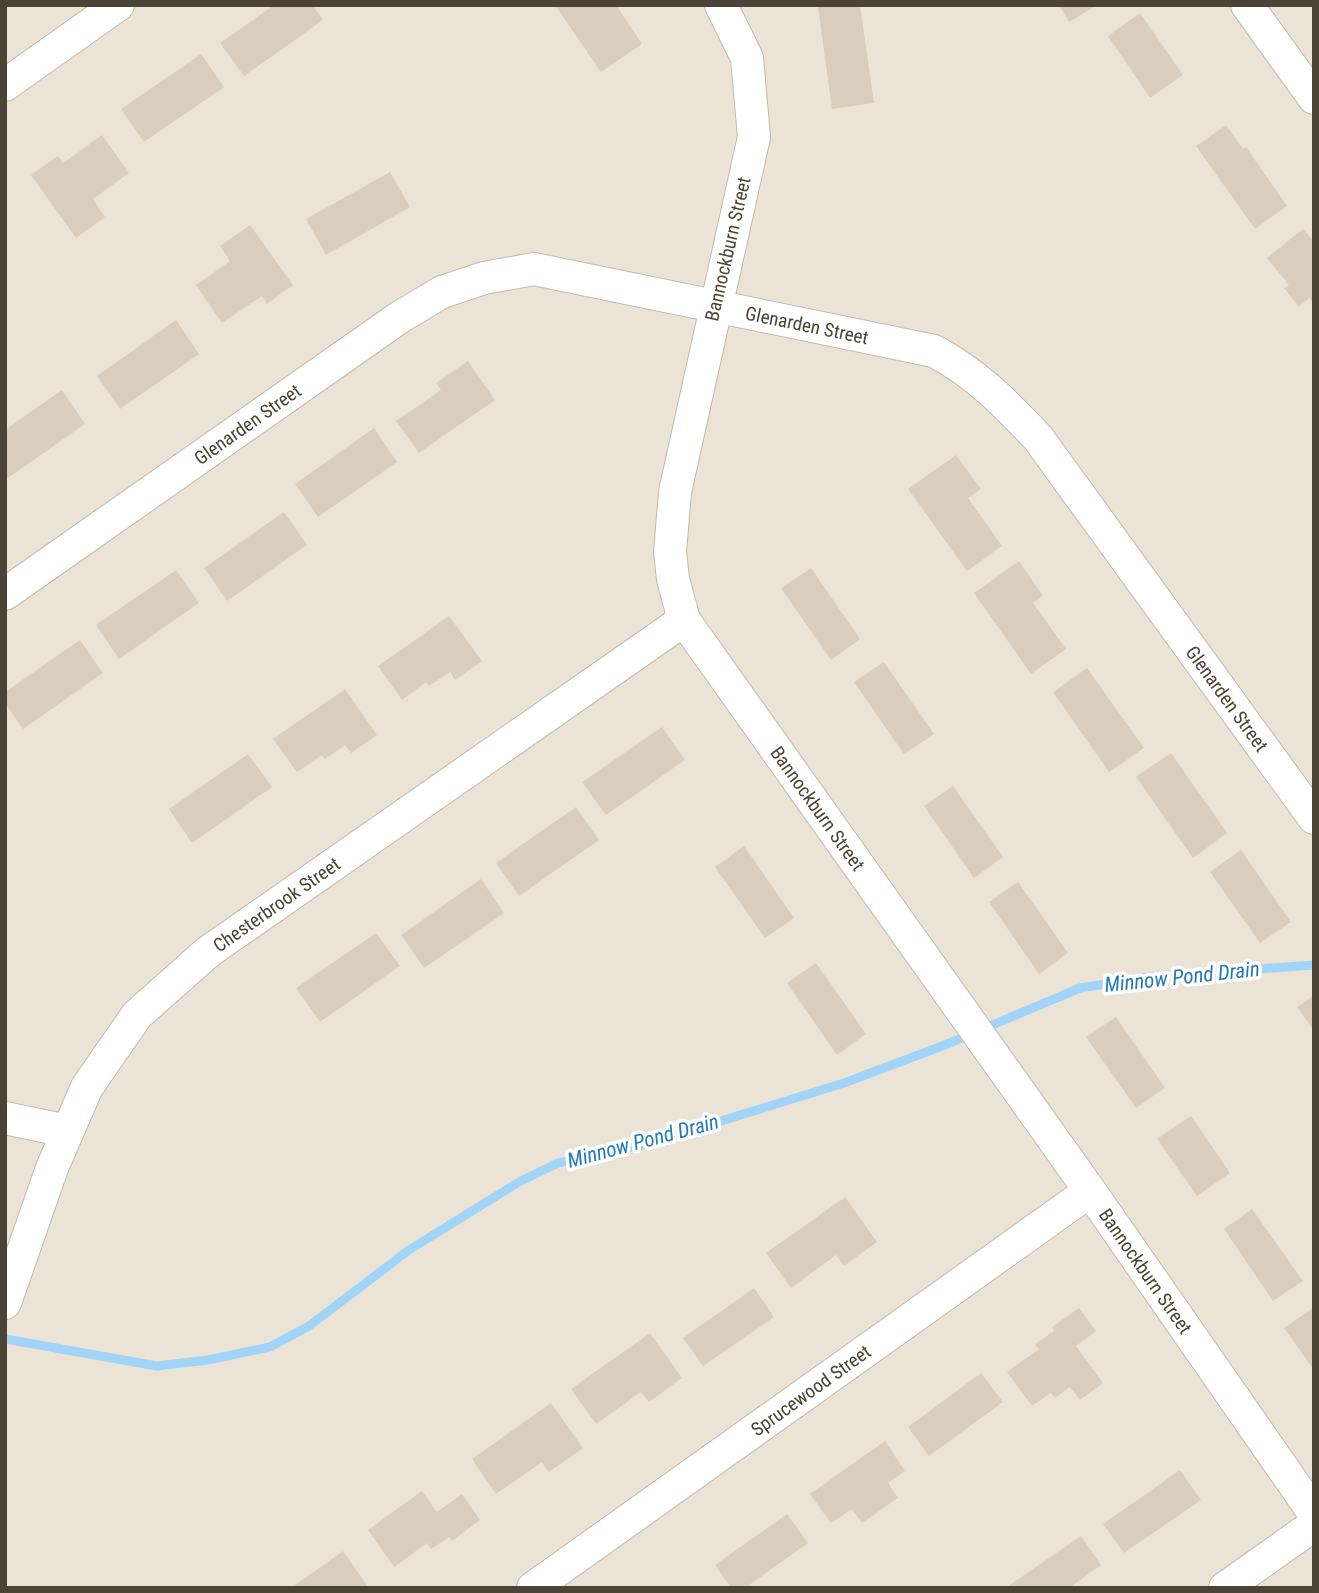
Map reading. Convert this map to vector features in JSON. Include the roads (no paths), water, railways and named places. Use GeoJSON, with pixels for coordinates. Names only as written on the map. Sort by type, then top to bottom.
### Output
{"type":"FeatureCollection","features":[{"type":"Feature","properties":{"kind":"street"},"geometry":{"type":"LineString","coordinates":[[5,85],[118,5]]}},
{"type":"Feature","properties":{"kind":"street","name":"Bannockburn Street"},"geometry":{"type":"LineString","coordinates":[[721,5],[747,58],[754,137],[675,492],[670,552],[673,579],[684,620],[1090,1191],[1314,1513]]}},
{"type":"Feature","properties":{"kind":"street"},"geometry":{"type":"LineString","coordinates":[[1247,5],[1314,98]]}},
{"type":"Feature","properties":{"kind":"street","name":"Glenarden Street"},"geometry":{"type":"LineString","coordinates":[[5,594],[400,317],[442,292],[484,278],[534,270],[934,351],[956,363],[993,391],[1038,438],[1309,802]]}},
{"type":"Feature","properties":{"kind":"street","name":"Chesterbrook Street"},"geometry":{"type":"LineString","coordinates":[[5,1303],[67,1131],[87,1087],[137,1015],[208,952],[684,620]]}},
{"type":"Feature","properties":{"kind":"street"},"geometry":{"type":"LineString","coordinates":[[5,1118],[67,1131]]}},
{"type":"Feature","properties":{"kind":"street","name":"Sprucewood Street"},"geometry":{"type":"LineString","coordinates":[[533,1588],[1090,1191]]}},
{"type":"Feature","properties":{"kind":"street"},"geometry":{"type":"LineString","coordinates":[[1225,1588],[1314,1525]]}},
{"type":"Feature","properties":{"kind":"waterway","name":"Minnow Pond Drain"},"geometry":{"type":"LineString","coordinates":[[5,1339],[157,1366],[208,1360],[270,1347],[309,1326],[409,1250],[519,1182],[558,1163],[647,1144],[844,1083],[945,1045],[1080,988],[1149,977],[1314,965]]}}]}
